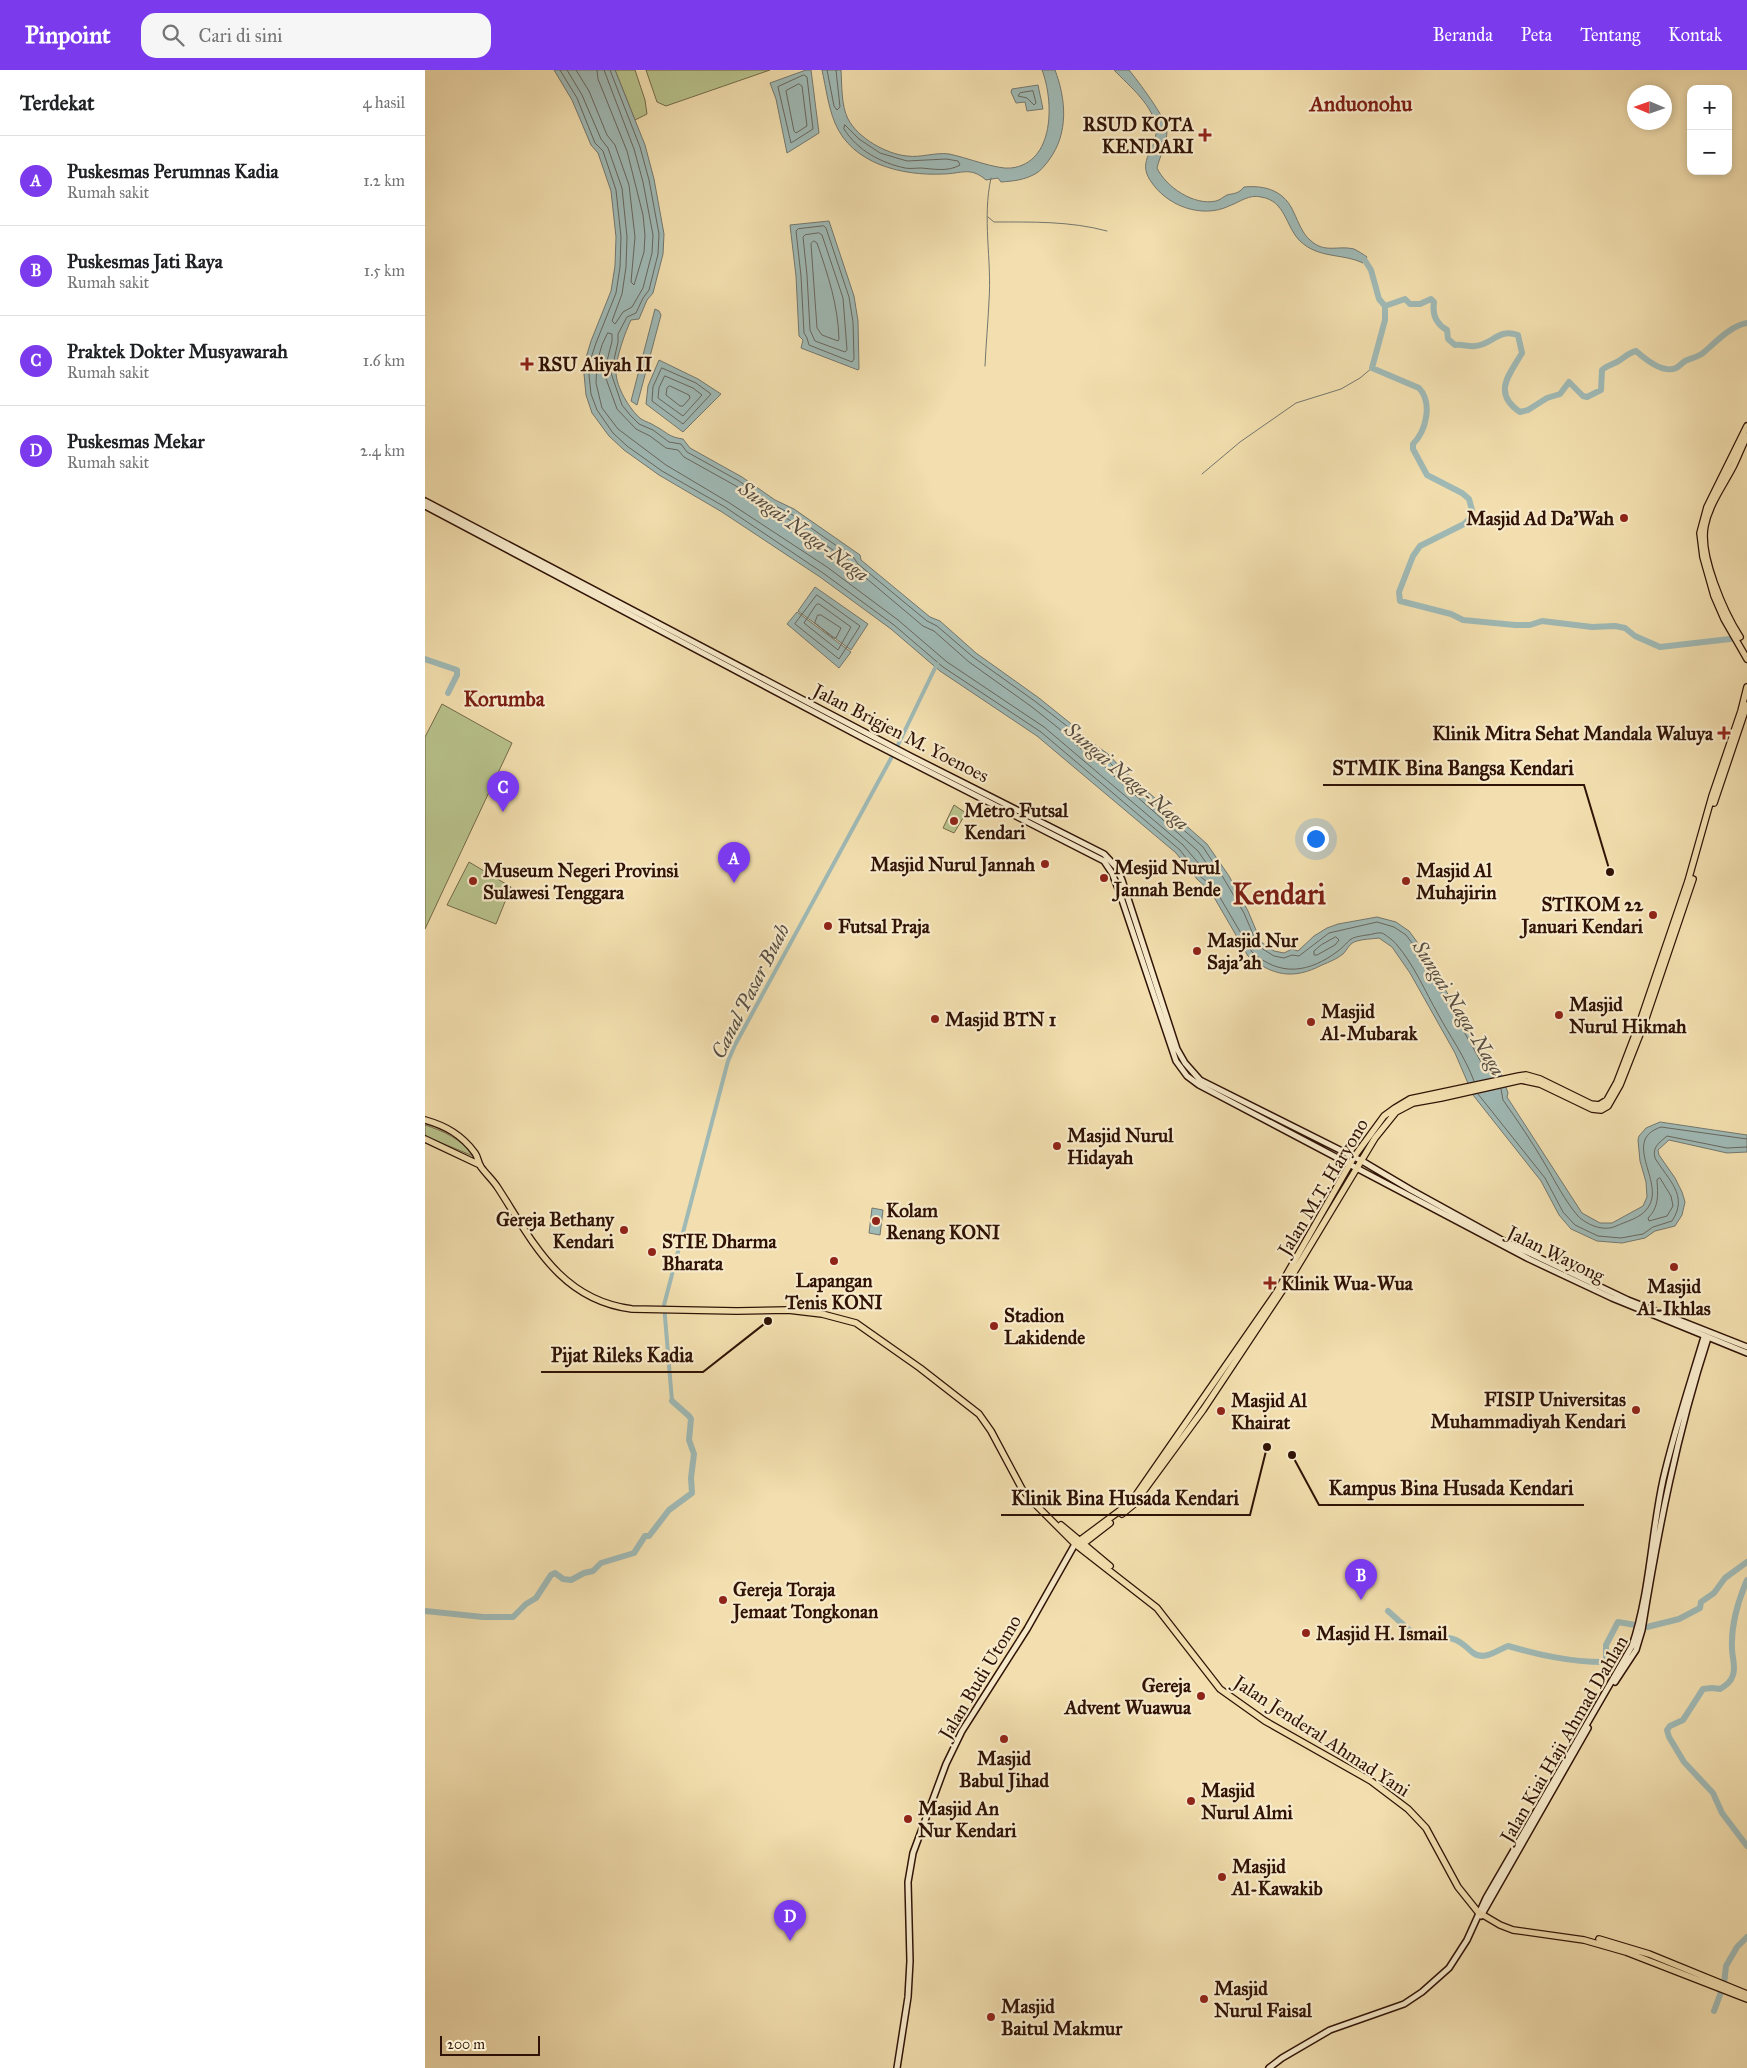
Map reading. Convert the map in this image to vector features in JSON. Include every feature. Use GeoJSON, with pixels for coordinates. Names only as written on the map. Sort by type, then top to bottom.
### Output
{"type":"FeatureCollection","features":[{"type":"Feature","properties":{"kind":"highway"},"geometry":{"type":"LineString","coordinates":[[1747,426],[1702,519],[1700,541],[1724,609],[1747,650]]}},
{"type":"Feature","properties":{"kind":"highway"},"geometry":{"type":"LineString","coordinates":[[1747,436],[1706,521],[1704,541],[1714,596],[1724,619],[1747,659]]}},
{"type":"Feature","properties":{"kind":"highway"},"geometry":{"type":"LineString","coordinates":[[1739,723],[1747,687]]}},
{"type":"Feature","properties":{"kind":"highway"},"geometry":{"type":"LineString","coordinates":[[1739,723],[1747,705]]}},
{"type":"Feature","properties":{"kind":"highway","name":"Jalan M.T. Haryono"},"geometry":{"type":"LineString","coordinates":[[1078,1545],[1128,1509],[1145,1489],[1203,1410],[1290,1279],[1348,1181],[1358,1169],[1386,1123],[1404,1107],[1413,1102],[1508,1080],[1530,1081],[1548,1087],[1592,1109],[1601,1110],[1608,1106],[1620,1085],[1644,1024],[1689,884],[1712,803],[1739,723]]}},
{"type":"Feature","properties":{"kind":"highway","name":"Jalan M.T. Haryono"},"geometry":{"type":"LineString","coordinates":[[1078,1545],[1122,1509],[1144,1484],[1276,1293],[1354,1157],[1384,1116],[1399,1104],[1410,1099],[1469,1089]]}},
{"type":"Feature","properties":{"kind":"highway"},"geometry":{"type":"LineString","coordinates":[[425,1120],[440,1124],[457,1134],[476,1154],[480,1165]]}},
{"type":"Feature","properties":{"kind":"highway"},"geometry":{"type":"LineString","coordinates":[[425,1139],[480,1165]]}},
{"type":"Feature","properties":{"kind":"highway"},"geometry":{"type":"LineString","coordinates":[[470,1161],[476,1154]]}},
{"type":"Feature","properties":{"kind":"highway","name":"Jalan Jenderal Ahmad Yani"},"geometry":{"type":"LineString","coordinates":[[480,1165],[497,1185],[548,1264],[567,1281],[592,1296],[620,1307],[658,1310],[787,1310],[822,1314],[856,1323],[920,1368],[979,1414],[986,1422],[1021,1486],[1078,1545],[1153,1600],[1220,1689],[1265,1721],[1364,1775],[1400,1802],[1422,1823],[1458,1888],[1480,1912],[1501,1923],[1519,1928],[1586,1936],[1628,1946],[1747,1999]]}},
{"type":"Feature","properties":{"kind":"highway","name":"Jalan Jenderal Ahmad Yani"},"geometry":{"type":"LineString","coordinates":[[1723,1988],[1747,1994]]}},
{"type":"Feature","properties":{"kind":"main road"},"geometry":{"type":"LineString","coordinates":[[425,500],[445,515]]}},
{"type":"Feature","properties":{"kind":"main road"},"geometry":{"type":"LineString","coordinates":[[425,506],[445,515]]}},
{"type":"Feature","properties":{"kind":"main road","name":"Jalan Brigjen M. Yoenoes"},"geometry":{"type":"LineString","coordinates":[[445,515],[891,749],[1104,854],[1119,873],[1140,947],[1172,1036],[1185,1063],[1200,1080],[1232,1100],[1350,1164]]}},
{"type":"Feature","properties":{"kind":"main road","name":"Jalan Brigjen M. Yoenoes"},"geometry":{"type":"LineString","coordinates":[[1232,1100],[1354,1157]]}},
{"type":"Feature","properties":{"kind":"main road","name":"Jalan Wayong"},"geometry":{"type":"LineString","coordinates":[[1354,1157],[1501,1239],[1628,1300],[1747,1347]]}},
{"type":"Feature","properties":{"kind":"main road","name":"Jalan Wayong"},"geometry":{"type":"LineString","coordinates":[[1350,1164],[1536,1262],[1706,1339],[1747,1353]]}},
{"type":"Feature","properties":{"kind":"main road","name":"Jalan Kiai Haji Ahmad Dahlan"},"geometry":{"type":"LineString","coordinates":[[1271,2068],[1332,2031],[1405,2005],[1441,1979],[1456,1962],[1480,1912],[1630,1651],[1641,1626],[1663,1482],[1679,1421],[1706,1339]]}},
{"type":"Feature","properties":{"kind":"main road","name":"Jalan Budi Utomo"},"geometry":{"type":"LineString","coordinates":[[897,2068],[908,1996],[910,1962],[908,1882],[913,1854],[946,1764],[962,1731],[1078,1545]]}},
{"type":"Feature","properties":{"kind":"green space"},"geometry":{"type":"Polygon","coordinates":[[[615,70],[635,70],[645,100],[647,114],[635,120],[615,70]]]}},
{"type":"Feature","properties":{"kind":"green space"},"geometry":{"type":"Polygon","coordinates":[[[646,70],[770,70],[666,106],[657,102],[646,70]]]}},
{"type":"Feature","properties":{"kind":"green space"},"geometry":{"type":"Polygon","coordinates":[[[442,704],[512,743],[425,929],[425,737],[442,704]]]}},
{"type":"Feature","properties":{"kind":"green space","name":"Metro Futsal Kendari"},"geometry":{"type":"Polygon","coordinates":[[[954,805],[966,813],[954,833],[943,828],[954,805]]]}},
{"type":"Feature","properties":{"kind":"green space"},"geometry":{"type":"Polygon","coordinates":[[[469,862],[511,887],[496,924],[447,905],[469,862]]]}},
{"type":"Feature","properties":{"kind":"green space"},"geometry":{"type":"Polygon","coordinates":[[[425,1125],[458,1140],[473,1156],[425,1136],[425,1125]]]}},
{"type":"Feature","properties":{"kind":"water","name":"Sungai Naga-Naga"},"geometry":{"type":"Polygon","coordinates":[[[554,70],[615,70],[645,145],[654,179],[664,234],[663,254],[653,293],[647,300],[639,319],[631,320],[621,345],[616,367],[618,384],[621,391],[628,404],[641,419],[671,436],[683,439],[690,448],[742,477],[775,500],[794,509],[860,555],[861,560],[930,617],[940,621],[976,653],[1039,698],[1087,739],[1108,754],[1123,770],[1207,844],[1229,876],[1248,911],[1261,942],[1274,951],[1284,953],[1292,949],[1298,951],[1314,936],[1327,928],[1338,924],[1377,917],[1396,922],[1409,931],[1423,950],[1489,1067],[1493,1067],[1496,1072],[1501,1073],[1508,1093],[1507,1097],[1582,1213],[1600,1223],[1612,1223],[1643,1206],[1647,1197],[1646,1182],[1640,1161],[1638,1140],[1646,1128],[1660,1122],[1747,1135],[1747,1152],[1727,1153],[1669,1140],[1658,1150],[1659,1155],[1675,1178],[1685,1202],[1682,1215],[1675,1226],[1655,1231],[1645,1238],[1622,1243],[1597,1241],[1571,1229],[1559,1215],[1541,1181],[1473,1095],[1455,1053],[1410,973],[1392,947],[1379,938],[1359,940],[1352,943],[1343,954],[1333,960],[1302,973],[1283,974],[1257,963],[1248,956],[1211,892],[1197,879],[1176,853],[1037,736],[940,671],[891,629],[820,577],[722,512],[659,475],[624,450],[609,436],[592,413],[586,395],[584,374],[585,361],[591,341],[611,291],[615,266],[616,237],[611,191],[598,153],[591,145],[572,100],[554,70]]]}},
{"type":"Feature","properties":{"kind":"water"},"geometry":{"type":"Polygon","coordinates":[[[806,70],[811,70],[819,133],[787,153],[776,99],[770,83],[806,70]]]}},
{"type":"Feature","properties":{"kind":"water"},"geometry":{"type":"Polygon","coordinates":[[[822,70],[841,70],[843,101],[848,119],[858,133],[873,144],[899,155],[949,154],[990,165],[1011,168],[1025,164],[1036,155],[1043,143],[1049,113],[1046,83],[1042,70],[1055,70],[1062,92],[1064,116],[1060,139],[1049,160],[1041,170],[1019,180],[1001,182],[998,178],[986,180],[970,172],[927,174],[895,170],[866,158],[853,149],[843,137],[833,117],[822,70]]]}},
{"type":"Feature","properties":{"kind":"water"},"geometry":{"type":"Polygon","coordinates":[[[1114,70],[1129,70],[1162,117],[1167,135],[1157,168],[1174,188],[1190,198],[1208,202],[1217,201],[1227,195],[1238,192],[1244,187],[1260,187],[1274,191],[1290,205],[1303,231],[1310,240],[1321,247],[1354,249],[1367,257],[1363,263],[1315,251],[1307,247],[1295,235],[1276,203],[1269,199],[1257,196],[1219,210],[1208,211],[1185,208],[1165,197],[1150,180],[1146,166],[1146,160],[1154,143],[1155,121],[1140,97],[1114,70]]]}},
{"type":"Feature","properties":{"kind":"water"},"geometry":{"type":"Polygon","coordinates":[[[1038,85],[1043,109],[1027,111],[1025,102],[1016,103],[1011,92],[1012,89],[1038,85]]]}},
{"type":"Feature","properties":{"kind":"water"},"geometry":{"type":"Polygon","coordinates":[[[829,221],[854,296],[858,321],[858,370],[801,348],[803,340],[799,336],[796,276],[790,225],[829,221]]]}},
{"type":"Feature","properties":{"kind":"water"},"geometry":{"type":"Polygon","coordinates":[[[655,309],[661,315],[637,405],[631,401],[655,309]]]}},
{"type":"Feature","properties":{"kind":"water"},"geometry":{"type":"Polygon","coordinates":[[[659,360],[698,379],[721,394],[683,432],[646,404],[648,386],[659,360]]]}},
{"type":"Feature","properties":{"kind":"water"},"geometry":{"type":"Polygon","coordinates":[[[815,587],[868,624],[851,650],[798,611],[815,587]]]}},
{"type":"Feature","properties":{"kind":"water"},"geometry":{"type":"Polygon","coordinates":[[[797,612],[851,652],[839,668],[787,624],[797,612]]]}},
{"type":"Feature","properties":{"kind":"water","name":"Kolam Renang KONI"},"geometry":{"type":"Polygon","coordinates":[[[872,1208],[883,1210],[880,1235],[869,1233],[872,1208]]]}},
{"type":"Feature","properties":{"kind":"waterway"},"geometry":{"type":"LineString","coordinates":[[985,366],[990,286],[987,208],[991,178]]}},
{"type":"Feature","properties":{"kind":"waterway"},"geometry":{"type":"LineString","coordinates":[[988,217],[994,222],[1037,222],[1079,225],[1107,231]]}},
{"type":"Feature","properties":{"kind":"waterway"},"geometry":{"type":"LineString","coordinates":[[1359,256],[1364,259],[1371,270],[1379,299],[1385,306],[1385,320],[1372,368],[1419,388],[1426,401],[1427,409],[1424,425],[1413,444],[1413,449],[1427,475],[1462,493],[1469,499],[1472,510],[1470,518],[1464,524],[1420,546],[1413,556],[1399,592],[1400,601],[1451,614],[1463,620],[1515,625],[1530,625],[1542,621],[1592,627],[1615,626],[1625,628],[1635,636],[1660,647],[1730,639]]}},
{"type":"Feature","properties":{"kind":"waterway"},"geometry":{"type":"LineString","coordinates":[[1385,306],[1405,299],[1410,304],[1420,304],[1431,299],[1434,302],[1436,319],[1447,330],[1448,339],[1455,345],[1475,346],[1486,343],[1500,335],[1511,333],[1518,335],[1522,353],[1508,376],[1505,391],[1507,398],[1520,412],[1528,410],[1547,398],[1560,394],[1569,382],[1583,396],[1587,397],[1601,390],[1602,370],[1636,351],[1660,367],[1666,369],[1676,368],[1685,361],[1699,356],[1729,331],[1747,323]]}},
{"type":"Feature","properties":{"kind":"waterway"},"geometry":{"type":"LineString","coordinates":[[1202,474],[1240,442],[1296,403],[1341,389],[1360,378],[1372,368]]}},
{"type":"Feature","properties":{"kind":"waterway"},"geometry":{"type":"LineString","coordinates":[[425,659],[457,670],[457,675],[448,693]]}},
{"type":"Feature","properties":{"kind":"waterway","name":"Canal Pasar Buah"},"geometry":{"type":"LineString","coordinates":[[672,1401],[664,1305],[728,1061],[895,751],[937,664]]}},
{"type":"Feature","properties":{"kind":"waterway"},"geometry":{"type":"LineString","coordinates":[[425,1611],[483,1617],[513,1617],[526,1604],[536,1598],[551,1575],[555,1573],[563,1579],[571,1580],[584,1573],[593,1571],[601,1563],[634,1553],[645,1536],[649,1536],[669,1510],[692,1493],[691,1478],[694,1454],[689,1440],[691,1419],[672,1401]]}},
{"type":"Feature","properties":{"kind":"waterway"},"geometry":{"type":"LineString","coordinates":[[1388,1611],[1417,1637],[1451,1638],[1476,1655],[1485,1656],[1508,1646],[1555,1657],[1579,1661],[1604,1662],[1606,1660],[1606,1645],[1618,1622],[1647,1627],[1679,1619],[1700,1608],[1701,1602],[1714,1593],[1725,1578],[1747,1562]]}},
{"type":"Feature","properties":{"kind":"waterway"},"geometry":{"type":"LineString","coordinates":[[1747,1580],[1734,1622],[1732,1639],[1734,1672],[1732,1677],[1720,1689],[1703,1689],[1683,1720],[1670,1726],[1667,1730],[1669,1737],[1684,1762],[1713,1793],[1722,1813],[1747,1846]]}},
{"type":"Feature","properties":{"kind":"waterway"},"geometry":{"type":"LineString","coordinates":[[1714,2011],[1724,1984],[1726,1966],[1737,1947],[1747,1937]]}},
{"type":"Feature","properties":{"kind":"place","name":"RSUD KOTA KENDARI"},"geometry":{"type":"Point","coordinates":[1205,135]}},
{"type":"Feature","properties":{"kind":"place","name":"RSU Aliyah II"},"geometry":{"type":"Point","coordinates":[527,364]}},
{"type":"Feature","properties":{"kind":"place","name":"Masjid Ad Da'Wah"},"geometry":{"type":"Point","coordinates":[1624,518]}},
{"type":"Feature","properties":{"kind":"place","name":"Klinik Mitra Sehat Mandala Waluya"},"geometry":{"type":"Point","coordinates":[1724,733]}},
{"type":"Feature","properties":{"kind":"place","name":"Praktek Dokter Musyawarah"},"geometry":{"type":"Point","coordinates":[503,812]}},
{"type":"Feature","properties":{"kind":"place","name":"Metro Futsal Kendari"},"geometry":{"type":"Point","coordinates":[954,821]}},
{"type":"Feature","properties":{"kind":"place","name":"Masjid Nurul Jannah"},"geometry":{"type":"Point","coordinates":[1045,864]}},
{"type":"Feature","properties":{"kind":"place","name":"STMIK Bina Bangsa Kendari"},"geometry":{"type":"Point","coordinates":[1610,872]}},
{"type":"Feature","properties":{"kind":"place","name":"Mesjid Nurul Jannah Bende"},"geometry":{"type":"Point","coordinates":[1104,878]}},
{"type":"Feature","properties":{"kind":"place","name":"Museum Negeri Provinsi Sulawesi Tenggara"},"geometry":{"type":"Point","coordinates":[473,881]}},
{"type":"Feature","properties":{"kind":"place","name":"Masjid Al Muhajirin"},"geometry":{"type":"Point","coordinates":[1406,881]}},
{"type":"Feature","properties":{"kind":"place","name":"Puskesmas Perumnas Kadia"},"geometry":{"type":"Point","coordinates":[734,883]}},
{"type":"Feature","properties":{"kind":"place","name":"STIKOM 22 Januari Kendari"},"geometry":{"type":"Point","coordinates":[1653,915]}},
{"type":"Feature","properties":{"kind":"place","name":"Futsal Praja"},"geometry":{"type":"Point","coordinates":[828,926]}},
{"type":"Feature","properties":{"kind":"place","name":"Masjid Nur Saja'ah"},"geometry":{"type":"Point","coordinates":[1197,951]}},
{"type":"Feature","properties":{"kind":"place","name":"Masjid Nurul Hikmah"},"geometry":{"type":"Point","coordinates":[1559,1015]}},
{"type":"Feature","properties":{"kind":"place","name":"Masjid BTN 1"},"geometry":{"type":"Point","coordinates":[935,1019]}},
{"type":"Feature","properties":{"kind":"place","name":"Masjid Al-Mubarak"},"geometry":{"type":"Point","coordinates":[1311,1022]}},
{"type":"Feature","properties":{"kind":"place","name":"Masjid Nurul Hidayah"},"geometry":{"type":"Point","coordinates":[1057,1146]}},
{"type":"Feature","properties":{"kind":"place","name":"Kolam Renang KONI"},"geometry":{"type":"Point","coordinates":[876,1221]}},
{"type":"Feature","properties":{"kind":"place","name":"Gereja Bethany Kendari"},"geometry":{"type":"Point","coordinates":[624,1230]}},
{"type":"Feature","properties":{"kind":"place","name":"STIE Dharma Bharata"},"geometry":{"type":"Point","coordinates":[652,1252]}},
{"type":"Feature","properties":{"kind":"place","name":"Lapangan Tenis KONI"},"geometry":{"type":"Point","coordinates":[834,1261]}},
{"type":"Feature","properties":{"kind":"place","name":"Masjid Al-Ikhlas"},"geometry":{"type":"Point","coordinates":[1674,1267]}},
{"type":"Feature","properties":{"kind":"place","name":"Klinik Wua-Wua"},"geometry":{"type":"Point","coordinates":[1270,1283]}},
{"type":"Feature","properties":{"kind":"place","name":"Pijat Rileks Kadia"},"geometry":{"type":"Point","coordinates":[768,1321]}},
{"type":"Feature","properties":{"kind":"place","name":"Stadion Lakidende"},"geometry":{"type":"Point","coordinates":[994,1326]}},
{"type":"Feature","properties":{"kind":"place","name":"FISIP Universitas Muhammadiyah Kendari"},"geometry":{"type":"Point","coordinates":[1636,1410]}},
{"type":"Feature","properties":{"kind":"place","name":"Masjid Al Khairat"},"geometry":{"type":"Point","coordinates":[1221,1411]}},
{"type":"Feature","properties":{"kind":"place","name":"Klinik Bina Husada Kendari"},"geometry":{"type":"Point","coordinates":[1267,1447]}},
{"type":"Feature","properties":{"kind":"place","name":"Kampus Bina Husada Kendari"},"geometry":{"type":"Point","coordinates":[1292,1455]}},
{"type":"Feature","properties":{"kind":"place","name":"Gereja Toraja Jemaat Tongkonan"},"geometry":{"type":"Point","coordinates":[723,1600]}},
{"type":"Feature","properties":{"kind":"place","name":"Puskesmas Jati Raya"},"geometry":{"type":"Point","coordinates":[1361,1600]}},
{"type":"Feature","properties":{"kind":"place","name":"Masjid H. Ismail"},"geometry":{"type":"Point","coordinates":[1306,1633]}},
{"type":"Feature","properties":{"kind":"place","name":"Gereja Advent Wuawua"},"geometry":{"type":"Point","coordinates":[1201,1696]}},
{"type":"Feature","properties":{"kind":"place","name":"Masjid Babul Jihad"},"geometry":{"type":"Point","coordinates":[1004,1739]}},
{"type":"Feature","properties":{"kind":"place","name":"Masjid Nurul Almi"},"geometry":{"type":"Point","coordinates":[1191,1801]}},
{"type":"Feature","properties":{"kind":"place","name":"Masjid An Nur Kendari"},"geometry":{"type":"Point","coordinates":[908,1819]}},
{"type":"Feature","properties":{"kind":"place","name":"Masjid Al-Kawakib"},"geometry":{"type":"Point","coordinates":[1222,1877]}},
{"type":"Feature","properties":{"kind":"place","name":"Puskesmas Mekar"},"geometry":{"type":"Point","coordinates":[790,1941]}},
{"type":"Feature","properties":{"kind":"place","name":"Masjid Nurul Faisal"},"geometry":{"type":"Point","coordinates":[1204,1999]}},
{"type":"Feature","properties":{"kind":"place","name":"Masjid Baitul Makmur"},"geometry":{"type":"Point","coordinates":[991,2017]}},
{"type":"Feature","properties":{"kind":"district","name":"Anduonohu"},"geometry":{"type":"Point","coordinates":[1361,104]}},
{"type":"Feature","properties":{"kind":"district","name":"Korumba"},"geometry":{"type":"Point","coordinates":[504,699]}},
{"type":"Feature","properties":{"kind":"district","name":"Kendari"},"geometry":{"type":"Point","coordinates":[1279,894]}}]}
